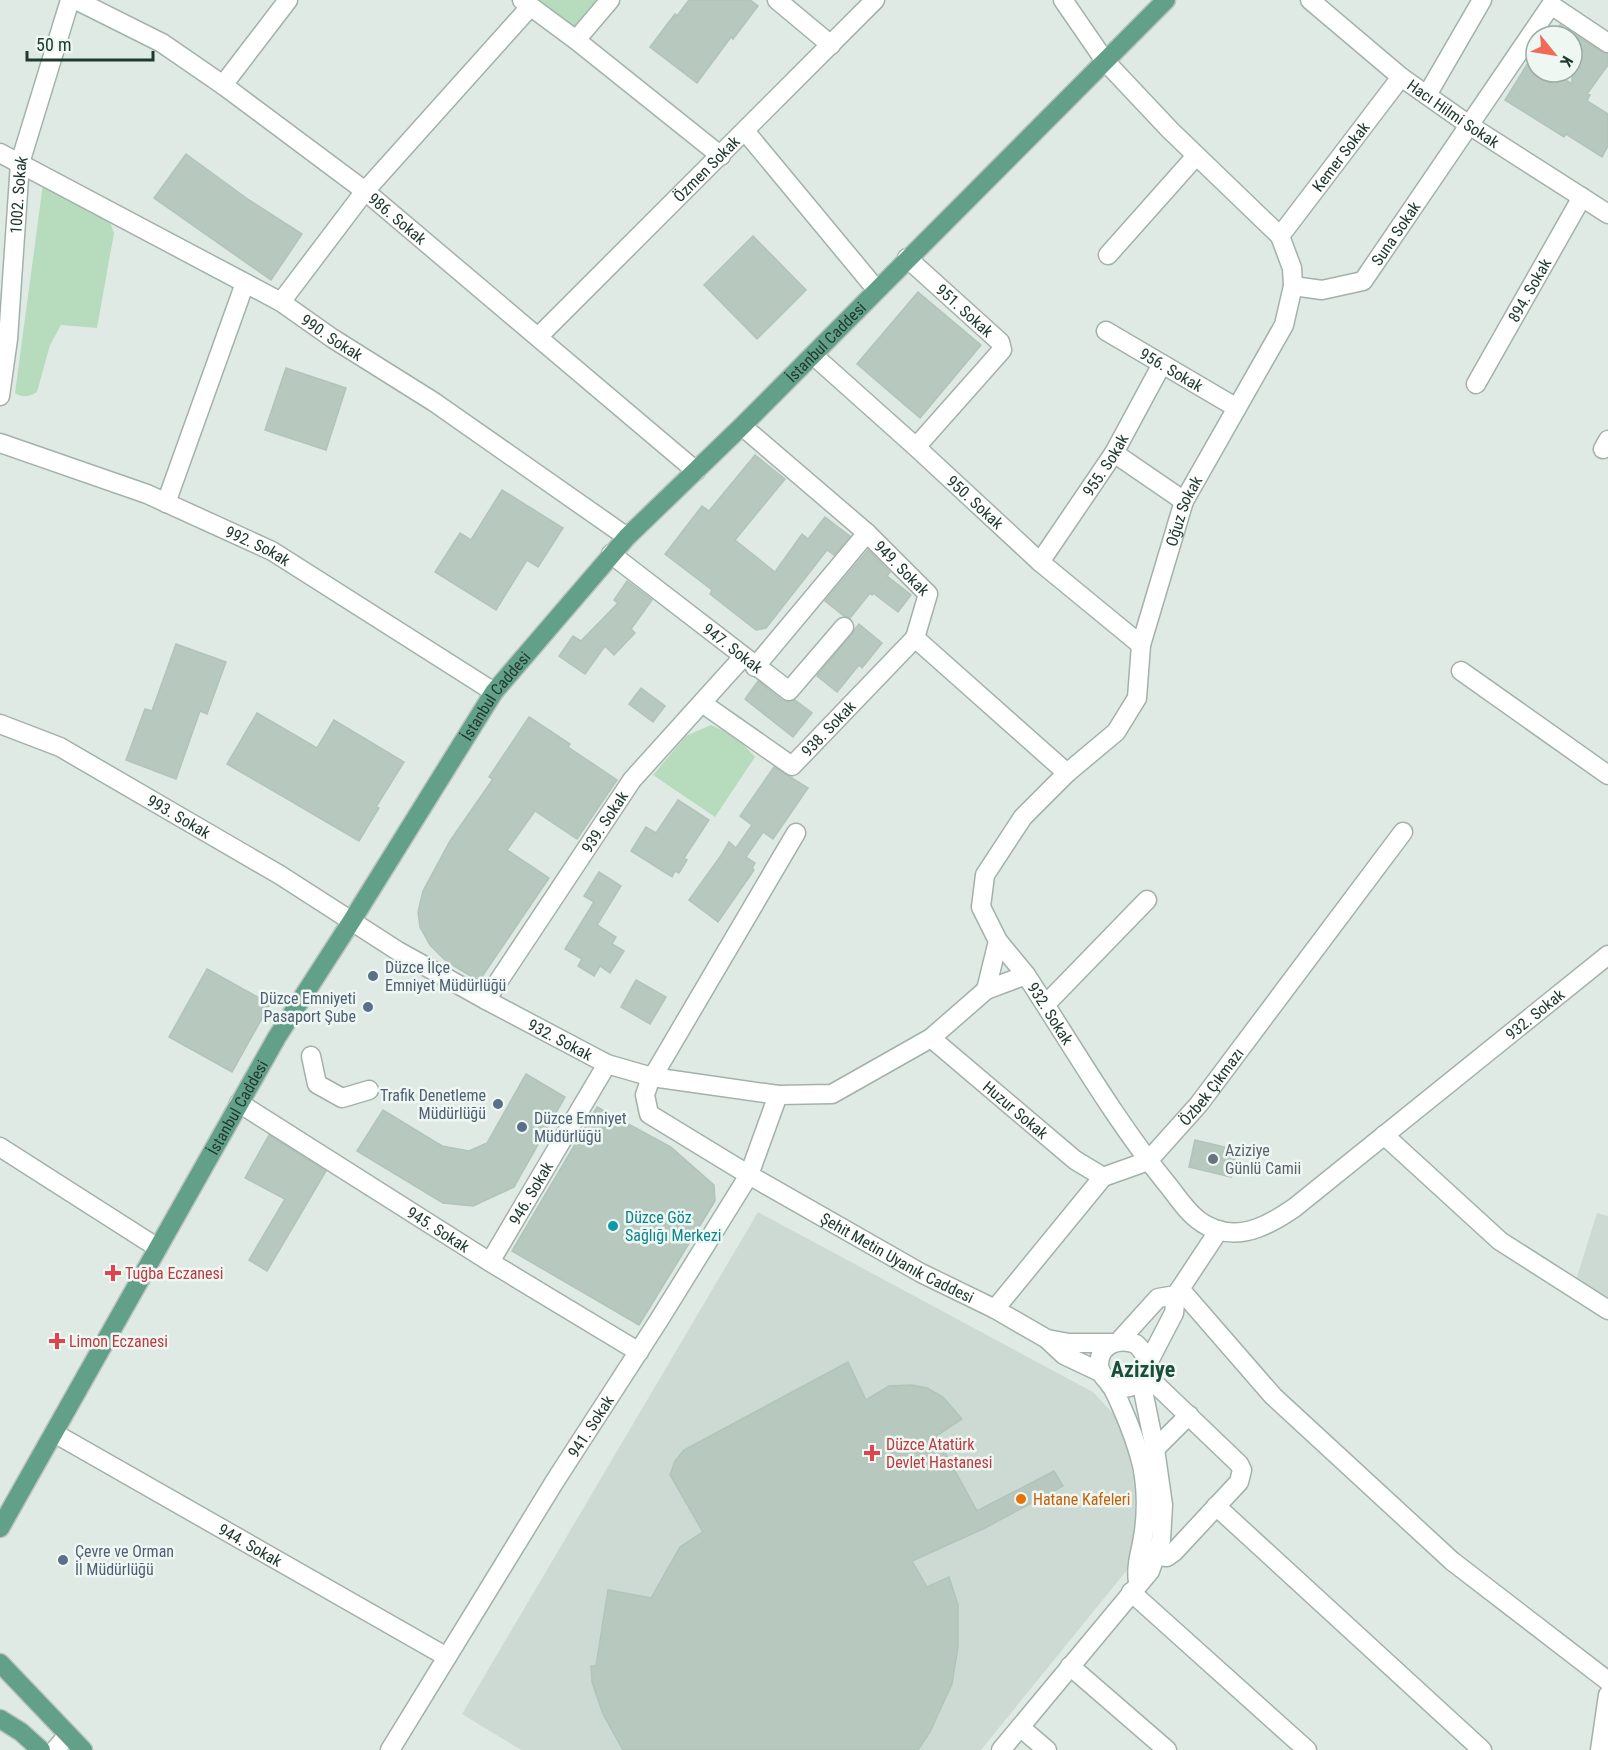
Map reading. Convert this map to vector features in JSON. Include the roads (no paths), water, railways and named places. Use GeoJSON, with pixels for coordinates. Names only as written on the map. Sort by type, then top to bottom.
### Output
{"type":"FeatureCollection","features":[{"type":"Feature","properties":{"kind":"main road","name":"İstanbul Caddesi"},"geometry":{"type":"LineString","coordinates":[[0,1528],[277,1037],[494,692],[610,554],[742,426],[1166,0]]}},
{"type":"Feature","properties":{"kind":"main road"},"geometry":{"type":"LineString","coordinates":[[0,1663],[83,1750]]}},
{"type":"Feature","properties":{"kind":"main road"},"geometry":{"type":"LineString","coordinates":[[0,1719],[21,1732],[41,1750]]}},
{"type":"Feature","properties":{"kind":"main road"},"geometry":{"type":"LineString","coordinates":[[0,1734],[31,1750]]}},
{"type":"Feature","properties":{"kind":"street","name":"1002. Sokak"},"geometry":{"type":"LineString","coordinates":[[0,396],[8,339],[20,163],[70,0]]}},
{"type":"Feature","properties":{"kind":"street","name":"986. Sokak"},"geometry":{"type":"LineString","coordinates":[[76,0],[162,43],[223,85],[364,191],[696,471]]}},
{"type":"Feature","properties":{"kind":"street"},"geometry":{"type":"LineString","coordinates":[[223,85],[288,0]]}},
{"type":"Feature","properties":{"kind":"street"},"geometry":{"type":"LineString","coordinates":[[576,40],[610,0]]}},
{"type":"Feature","properties":{"kind":"street"},"geometry":{"type":"LineString","coordinates":[[777,0],[831,45]]}},
{"type":"Feature","properties":{"kind":"street","name":"Özmen Sokak"},"geometry":{"type":"LineString","coordinates":[[538,337],[875,0]]}},
{"type":"Feature","properties":{"kind":"street","name":"Oğuz Sokak"},"geometry":{"type":"LineString","coordinates":[[1026,975],[998,940],[981,907],[985,875],[1023,817],[1067,773],[1116,732],[1137,698],[1141,645],[1184,501],[1284,325],[1293,286],[1292,268],[1280,237],[1196,156],[1105,61],[1063,0]]}},
{"type":"Feature","properties":{"kind":"street","name":"Hacı Hilmi Sokak"},"geometry":{"type":"LineString","coordinates":[[1310,0],[1401,77],[1426,95],[1608,214]]}},
{"type":"Feature","properties":{"kind":"street"},"geometry":{"type":"LineString","coordinates":[[1426,95],[1482,0]]}},
{"type":"Feature","properties":{"kind":"street"},"geometry":{"type":"LineString","coordinates":[[281,302],[364,191],[526,3],[721,156]]}},
{"type":"Feature","properties":{"kind":"street","name":"Suna Sokak"},"geometry":{"type":"LineString","coordinates":[[1293,286],[1322,290],[1363,281],[1551,5],[1608,43]]}},
{"type":"Feature","properties":{"kind":"street","name":"Kemer Sokak"},"geometry":{"type":"LineString","coordinates":[[1280,237],[1401,77]]}},
{"type":"Feature","properties":{"kind":"street"},"geometry":{"type":"LineString","coordinates":[[746,131],[876,289]]}},
{"type":"Feature","properties":{"kind":"street","name":"990. Sokak"},"geometry":{"type":"LineString","coordinates":[[0,153],[281,302],[332,338],[444,408],[627,537]]}},
{"type":"Feature","properties":{"kind":"street"},"geometry":{"type":"LineString","coordinates":[[1108,255],[1196,156]]}},
{"type":"Feature","properties":{"kind":"street","name":"894. Sokak"},"geometry":{"type":"LineString","coordinates":[[1476,384],[1582,197]]}},
{"type":"Feature","properties":{"kind":"street","name":"951. Sokak"},"geometry":{"type":"LineString","coordinates":[[907,258],[1000,342],[1002,350],[916,447]]}},
{"type":"Feature","properties":{"kind":"street"},"geometry":{"type":"LineString","coordinates":[[166,503],[245,283]]}},
{"type":"Feature","properties":{"kind":"street","name":"956. Sokak"},"geometry":{"type":"LineString","coordinates":[[1106,331],[1237,408]]}},
{"type":"Feature","properties":{"kind":"street","name":"950. Sokak"},"geometry":{"type":"LineString","coordinates":[[813,355],[1040,562],[1141,645]]}},
{"type":"Feature","properties":{"kind":"street","name":"955. Sokak"},"geometry":{"type":"LineString","coordinates":[[1040,562],[1114,453],[1162,364]]}},
{"type":"Feature","properties":{"kind":"street","name":"949. Sokak"},"geometry":{"type":"LineString","coordinates":[[742,426],[867,533],[928,594],[915,638]]}},
{"type":"Feature","properties":{"kind":"street","name":"992. Sokak"},"geometry":{"type":"LineString","coordinates":[[0,443],[147,494],[272,550],[494,692]]}},
{"type":"Feature","properties":{"kind":"street"},"geometry":{"type":"LineString","coordinates":[[1114,453],[1184,501]]}},
{"type":"Feature","properties":{"kind":"street","name":"939. Sokak"},"geometry":{"type":"LineString","coordinates":[[486,1000],[632,780],[702,703],[749,662],[867,533]]}},
{"type":"Feature","properties":{"kind":"street","name":"947. Sokak"},"geometry":{"type":"LineString","coordinates":[[610,554],[789,691],[844,627]]}},
{"type":"Feature","properties":{"kind":"street"},"geometry":{"type":"LineString","coordinates":[[915,638],[1067,773]]}},
{"type":"Feature","properties":{"kind":"street","name":"938. Sokak"},"geometry":{"type":"LineString","coordinates":[[702,703],[792,766],[915,638]]}},
{"type":"Feature","properties":{"kind":"street"},"geometry":{"type":"LineString","coordinates":[[1461,671],[1608,775]]}},
{"type":"Feature","properties":{"kind":"street","name":"993. Sokak"},"geometry":{"type":"LineString","coordinates":[[0,724],[60,747],[280,875],[351,922]]}},
{"type":"Feature","properties":{"kind":"street","name":"Özbek Çıkmazı"},"geometry":{"type":"LineString","coordinates":[[1103,1177],[1148,1161],[1199,1104],[1403,832]]}},
{"type":"Feature","properties":{"kind":"street"},"geometry":{"type":"LineString","coordinates":[[652,1077],[796,833]]}},
{"type":"Feature","properties":{"kind":"street"},"geometry":{"type":"LineString","coordinates":[[1046,1004],[1147,900]]}},
{"type":"Feature","properties":{"kind":"street","name":"932. Sokak"},"geometry":{"type":"LineString","coordinates":[[351,922],[486,1000],[607,1064],[652,1077],[778,1095],[832,1094],[931,1038],[986,990],[1026,975],[1148,1161],[1200,1222],[1219,1230],[1238,1232],[1256,1229],[1276,1220],[1608,955]]}},
{"type":"Feature","properties":{"kind":"street"},"geometry":{"type":"LineString","coordinates":[[986,990],[998,940]]}},
{"type":"Feature","properties":{"kind":"street","name":"Huzur Sokak"},"geometry":{"type":"LineString","coordinates":[[931,1038],[1075,1160],[1103,1177]]}},
{"type":"Feature","properties":{"kind":"street"},"geometry":{"type":"LineString","coordinates":[[311,1056],[317,1084],[342,1098],[369,1090]]}},
{"type":"Feature","properties":{"kind":"street","name":"946. Sokak"},"geometry":{"type":"LineString","coordinates":[[490,1262],[607,1064]]}},
{"type":"Feature","properties":{"kind":"street","name":"Şehit Metin Uyanık Caddesi"},"geometry":{"type":"LineString","coordinates":[[652,1077],[645,1095],[650,1114],[749,1175],[921,1273],[995,1309],[1105,1378]]}},
{"type":"Feature","properties":{"kind":"street","name":"941. Sokak"},"geometry":{"type":"LineString","coordinates":[[390,1750],[555,1481],[639,1352],[749,1175],[778,1095]]}},
{"type":"Feature","properties":{"kind":"street","name":"945. Sokak"},"geometry":{"type":"LineString","coordinates":[[239,1103],[490,1262],[639,1352]]}},
{"type":"Feature","properties":{"kind":"street"},"geometry":{"type":"LineString","coordinates":[[1384,1136],[1500,1241],[1608,1310]]}},
{"type":"Feature","properties":{"kind":"street"},"geometry":{"type":"LineString","coordinates":[[0,1147],[158,1248]]}},
{"type":"Feature","properties":{"kind":"street"},"geometry":{"type":"LineString","coordinates":[[995,1309],[1103,1177]]}},
{"type":"Feature","properties":{"kind":"street"},"geometry":{"type":"LineString","coordinates":[[1105,1378],[1126,1388],[1134,1386],[1145,1373],[1174,1313],[1178,1292],[1219,1230]]}},
{"type":"Feature","properties":{"kind":"street"},"geometry":{"type":"LineString","coordinates":[[1178,1292],[1158,1298],[1101,1355],[1099,1364],[1131,1428],[1142,1465],[1145,1521],[1136,1566],[1135,1588],[1307,1750]]}},
{"type":"Feature","properties":{"kind":"street"},"geometry":{"type":"LineString","coordinates":[[1178,1292],[1273,1396],[1452,1561],[1608,1681]]}},
{"type":"Feature","properties":{"kind":"street","name":"Şehit Metin Uyanık Caddesi"},"geometry":{"type":"LineString","coordinates":[[1047,1340],[1091,1344],[1116,1342]]}},
{"type":"Feature","properties":{"kind":"street"},"geometry":{"type":"LineString","coordinates":[[1001,1750],[1150,1570],[1156,1556],[1163,1524],[1145,1373],[1146,1357],[1136,1344],[1116,1342]]}},
{"type":"Feature","properties":{"kind":"street"},"geometry":{"type":"LineString","coordinates":[[1145,1373],[1239,1464],[1242,1470],[1239,1482],[1174,1552],[1167,1557],[1156,1556]]}},
{"type":"Feature","properties":{"kind":"street"},"geometry":{"type":"LineString","coordinates":[[1155,1449],[1189,1415]]}},
{"type":"Feature","properties":{"kind":"street","name":"944. Sokak"},"geometry":{"type":"LineString","coordinates":[[54,1433],[447,1657]]}},
{"type":"Feature","properties":{"kind":"street"},"geometry":{"type":"LineString","coordinates":[[1216,1506],[1478,1749]]}},
{"type":"Feature","properties":{"kind":"street"},"geometry":{"type":"LineString","coordinates":[[1070,1666],[1167,1750]]}},
{"type":"Feature","properties":{"kind":"street"},"geometry":{"type":"LineString","coordinates":[[1600,1750],[1608,1695]]}},
{"type":"Feature","properties":{"kind":"street"},"geometry":{"type":"LineString","coordinates":[[1020,1727],[1047,1750]]}},
{"type":"Feature","properties":{"kind":"street"},"geometry":{"type":"LineString","coordinates":[[55,1750],[68,1735]]}},
{"type":"Feature","properties":{"kind":"place","name":"Düzce İlçe Emniyet Müdürlüğü"},"geometry":{"type":"Point","coordinates":[373,976]}},
{"type":"Feature","properties":{"kind":"place","name":"Düzce Emniyeti Pasaport Şube"},"geometry":{"type":"Point","coordinates":[368,1007]}},
{"type":"Feature","properties":{"kind":"place","name":"Trafik Denetleme Müdürlüğü"},"geometry":{"type":"Point","coordinates":[498,1104]}},
{"type":"Feature","properties":{"kind":"place","name":"Düzce Emniyet Müdürlüğü"},"geometry":{"type":"Point","coordinates":[522,1127]}},
{"type":"Feature","properties":{"kind":"place","name":"Aziziye Günlü Camii"},"geometry":{"type":"Point","coordinates":[1213,1159]}},
{"type":"Feature","properties":{"kind":"place","name":"Düzce Göz Sağlığı Merkezi"},"geometry":{"type":"Point","coordinates":[613,1226]}},
{"type":"Feature","properties":{"kind":"place","name":"Tuğba Eczanesi"},"geometry":{"type":"Point","coordinates":[113,1273]}},
{"type":"Feature","properties":{"kind":"place","name":"Limon Eczanesi"},"geometry":{"type":"Point","coordinates":[57,1341]}},
{"type":"Feature","properties":{"kind":"place","name":"Düzce Atatürk Devlet Hastanesi"},"geometry":{"type":"Point","coordinates":[872,1453]}},
{"type":"Feature","properties":{"kind":"place","name":"Hatane Kafeleri"},"geometry":{"type":"Point","coordinates":[1021,1499]}},
{"type":"Feature","properties":{"kind":"place","name":"Çevre ve Orman İl Müdürlüğü"},"geometry":{"type":"Point","coordinates":[63,1560]}},
{"type":"Feature","properties":{"kind":"district","name":"Aziziye"},"geometry":{"type":"Point","coordinates":[1143,1369]}}]}
